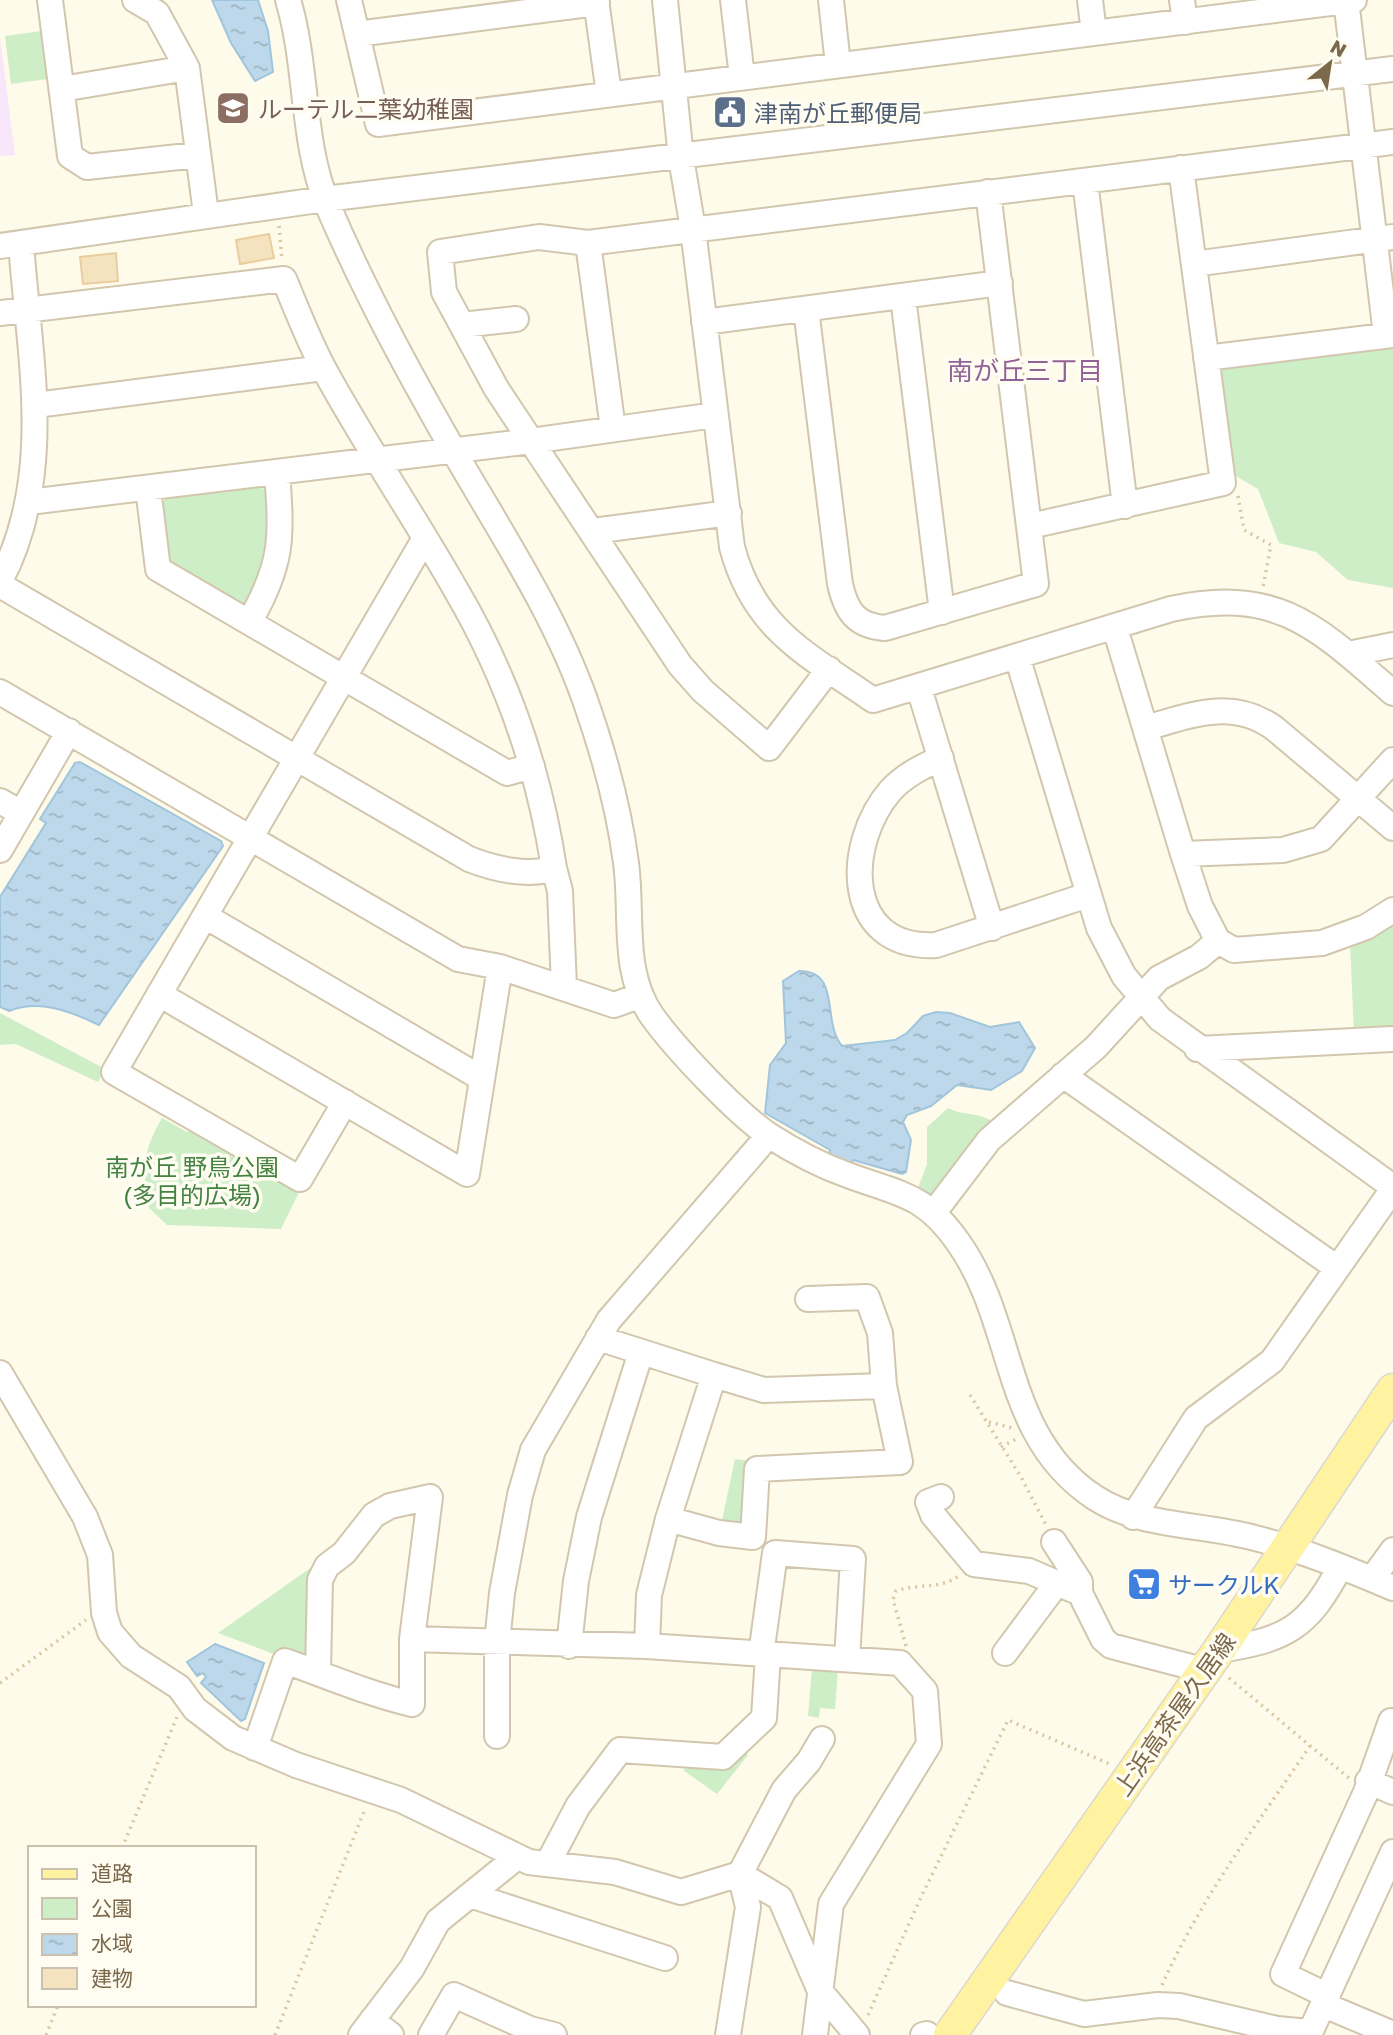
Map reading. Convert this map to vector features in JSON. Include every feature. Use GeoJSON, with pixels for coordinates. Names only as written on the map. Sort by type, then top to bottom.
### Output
{"type":"FeatureCollection","features":[{"type":"Feature","properties":{"kind":"main road","name":"上浜高茶屋久居線"},"geometry":{"type":"LineString","coordinates":[[933,2035],[1216,1665],[1393,1390]]}},
{"type":"Feature","properties":{"kind":"street"},"geometry":{"type":"LineString","coordinates":[[50,0],[70,156],[87,167],[197,155]]}},
{"type":"Feature","properties":{"kind":"street"},"geometry":{"type":"LineString","coordinates":[[135,0],[157,13],[187,68],[206,214]]}},
{"type":"Feature","properties":{"kind":"street"},"geometry":{"type":"LineString","coordinates":[[288,0],[325,199],[390,341],[525,573],[585,699],[627,865],[629,936],[639,996],[672,1041],[769,1135],[841,1173],[906,1194],[935,1211],[967,1256],[993,1314],[1032,1429],[1065,1474],[1116,1511],[1133,1517],[1199,1525],[1289,1548],[1382,1583],[1393,1550]]}},
{"type":"Feature","properties":{"kind":"street"},"geometry":{"type":"LineString","coordinates":[[349,0],[379,124],[1094,33],[1184,11],[1354,0]]}},
{"type":"Feature","properties":{"kind":"street"},"geometry":{"type":"LineString","coordinates":[[665,0],[676,87],[681,158],[693,229],[732,547],[745,588],[771,625],[873,700],[1171,610],[1206,603],[1241,601],[1260,605],[1307,623],[1393,693]]}},
{"type":"Feature","properties":{"kind":"street"},"geometry":{"type":"LineString","coordinates":[[733,0],[742,77]]}},
{"type":"Feature","properties":{"kind":"street"},"geometry":{"type":"LineString","coordinates":[[831,0],[838,65]]}},
{"type":"Feature","properties":{"kind":"street"},"geometry":{"type":"LineString","coordinates":[[1090,0],[1094,33]]}},
{"type":"Feature","properties":{"kind":"street"},"geometry":{"type":"LineString","coordinates":[[1206,358],[1389,335],[1384,238],[1362,146],[1346,0]]}},
{"type":"Feature","properties":{"kind":"street"},"geometry":{"type":"LineString","coordinates":[[357,34],[596,2],[609,94]]}},
{"type":"Feature","properties":{"kind":"street"},"geometry":{"type":"LineString","coordinates":[[62,89],[187,68]]}},
{"type":"Feature","properties":{"kind":"street"},"geometry":{"type":"LineString","coordinates":[[554,868],[540,873],[485,865],[469,859],[0,583],[19,540],[35,466],[36,405],[26,309],[11,244],[206,214],[1393,69]]}},
{"type":"Feature","properties":{"kind":"street"},"geometry":{"type":"LineString","coordinates":[[829,669],[769,748],[703,691],[680,665],[496,388],[444,292],[440,252],[539,237],[588,243],[1393,142]]}},
{"type":"Feature","properties":{"kind":"street"},"geometry":{"type":"LineString","coordinates":[[1030,526],[1223,483],[1181,168]]}},
{"type":"Feature","properties":{"kind":"street"},"geometry":{"type":"LineString","coordinates":[[1085,181],[1125,506]]}},
{"type":"Feature","properties":{"kind":"street"},"geometry":{"type":"LineString","coordinates":[[806,309],[840,584],[846,607],[852,616],[863,624],[885,628],[1036,584],[988,192]]}},
{"type":"Feature","properties":{"kind":"street"},"geometry":{"type":"LineString","coordinates":[[1194,264],[1384,238]]}},
{"type":"Feature","properties":{"kind":"street"},"geometry":{"type":"LineString","coordinates":[[588,243],[613,429]]}},
{"type":"Feature","properties":{"kind":"street"},"geometry":{"type":"LineString","coordinates":[[0,313],[284,279],[323,368],[486,646],[518,721],[547,821],[560,891],[564,987]]}},
{"type":"Feature","properties":{"kind":"street"},"geometry":{"type":"LineString","coordinates":[[704,322],[1000,283]]}},
{"type":"Feature","properties":{"kind":"street"},"geometry":{"type":"LineString","coordinates":[[903,297],[942,612]]}},
{"type":"Feature","properties":{"kind":"street"},"geometry":{"type":"LineString","coordinates":[[462,325],[516,320]]}},
{"type":"Feature","properties":{"kind":"street"},"geometry":{"type":"LineString","coordinates":[[36,405],[323,368]]}},
{"type":"Feature","properties":{"kind":"street"},"geometry":{"type":"LineString","coordinates":[[29,502],[531,441],[715,415]]}},
{"type":"Feature","properties":{"kind":"street"},"geometry":{"type":"LineString","coordinates":[[250,621],[271,583],[279,553],[281,522],[277,472]]}},
{"type":"Feature","properties":{"kind":"street"},"geometry":{"type":"LineString","coordinates":[[148,488],[158,569],[508,773],[532,766]]}},
{"type":"Feature","properties":{"kind":"street"},"geometry":{"type":"LineString","coordinates":[[593,531],[729,513]]}},
{"type":"Feature","properties":{"kind":"street"},"geometry":{"type":"LineString","coordinates":[[345,1102],[300,1179],[114,1072],[425,538]]}},
{"type":"Feature","properties":{"kind":"street"},"geometry":{"type":"LineString","coordinates":[[1115,628],[1200,906],[1218,941],[1234,950],[1322,943],[1366,927],[1393,909]]}},
{"type":"Feature","properties":{"kind":"street"},"geometry":{"type":"LineString","coordinates":[[1348,654],[1393,645]]}},
{"type":"Feature","properties":{"kind":"street"},"geometry":{"type":"LineString","coordinates":[[1017,656],[1088,895],[1108,948],[1141,1000],[1197,1049],[1393,1188],[1272,1361],[1196,1418],[1133,1517]]}},
{"type":"Feature","properties":{"kind":"street"},"geometry":{"type":"LineString","coordinates":[[919,688],[992,928]]}},
{"type":"Feature","properties":{"kind":"street"},"geometry":{"type":"LineString","coordinates":[[0,692],[458,959],[499,967],[614,1004],[639,996]]}},
{"type":"Feature","properties":{"kind":"street"},"geometry":{"type":"LineString","coordinates":[[1146,728],[1210,710],[1226,709],[1252,715],[1274,728],[1393,828]]}},
{"type":"Feature","properties":{"kind":"street"},"geometry":{"type":"LineString","coordinates":[[0,850],[69,732]]}},
{"type":"Feature","properties":{"kind":"street"},"geometry":{"type":"LineString","coordinates":[[941,758],[899,782],[873,818],[861,855],[859,890],[863,905],[882,929],[895,938],[926,946],[992,928],[1088,895]]}},
{"type":"Feature","properties":{"kind":"street"},"geometry":{"type":"LineString","coordinates":[[1183,854],[1283,850],[1310,843],[1330,832],[1393,760]]}},
{"type":"Feature","properties":{"kind":"street"},"geometry":{"type":"LineString","coordinates":[[0,801],[21,813]]}},
{"type":"Feature","properties":{"kind":"street"},"geometry":{"type":"LineString","coordinates":[[205,916],[481,1078]]}},
{"type":"Feature","properties":{"kind":"street"},"geometry":{"type":"LineString","coordinates":[[935,1211],[989,1140],[1096,1047],[1159,978],[1199,957],[1218,941]]}},
{"type":"Feature","properties":{"kind":"street"},"geometry":{"type":"LineString","coordinates":[[159,994],[467,1174],[499,967]]}},
{"type":"Feature","properties":{"kind":"street"},"geometry":{"type":"LineString","coordinates":[[1197,1049],[1393,1039]]}},
{"type":"Feature","properties":{"kind":"street"},"geometry":{"type":"LineString","coordinates":[[1063,1075],[1337,1268]]}},
{"type":"Feature","properties":{"kind":"street"},"geometry":{"type":"LineString","coordinates":[[497,1736],[497,1643],[509,1546],[533,1450],[598,1338],[629,1294],[769,1135]]}},
{"type":"Feature","properties":{"kind":"street"},"geometry":{"type":"LineString","coordinates":[[668,1519],[719,1533],[753,1537],[757,1469],[900,1462],[884,1386],[880,1332],[867,1297],[808,1299]]}},
{"type":"Feature","properties":{"kind":"street"},"geometry":{"type":"LineString","coordinates":[[598,1338],[764,1390],[884,1386]]}},
{"type":"Feature","properties":{"kind":"street"},"geometry":{"type":"LineString","coordinates":[[569,1646],[576,1581],[589,1517],[640,1352]]}},
{"type":"Feature","properties":{"kind":"street"},"geometry":{"type":"LineString","coordinates":[[0,1373],[85,1517],[100,1555],[104,1613],[110,1632],[118,1644],[179,1688],[189,1701],[224,1732],[256,1748],[373,1790],[454,1824],[529,1862],[615,1872],[681,1892],[740,1874],[780,1898],[820,1991],[861,2029]]}},
{"type":"Feature","properties":{"kind":"street"},"geometry":{"type":"LineString","coordinates":[[647,1646],[649,1595],[668,1519],[714,1375]]}},
{"type":"Feature","properties":{"kind":"street"},"geometry":{"type":"LineString","coordinates":[[256,1748],[285,1661],[412,1704],[412,1639],[418,1574],[430,1497],[390,1506],[374,1515],[344,1553],[327,1566],[320,1580],[318,1672]]}},
{"type":"Feature","properties":{"kind":"street"},"geometry":{"type":"LineString","coordinates":[[941,1497],[928,1502],[933,1515],[974,1564],[1029,1570],[1080,1592]]}},
{"type":"Feature","properties":{"kind":"street"},"geometry":{"type":"LineString","coordinates":[[1054,1542],[1080,1582],[1080,1592],[1103,1639],[1111,1646],[1216,1665],[1296,1626],[1316,1609],[1340,1567]]}},
{"type":"Feature","properties":{"kind":"street"},"geometry":{"type":"LineString","coordinates":[[548,1863],[578,1806],[620,1750],[723,1757],[764,1718],[765,1655],[775,1553],[853,1559],[847,1659]]}},
{"type":"Feature","properties":{"kind":"street"},"geometry":{"type":"LineString","coordinates":[[1005,1653],[1057,1583]]}},
{"type":"Feature","properties":{"kind":"street"},"geometry":{"type":"LineString","coordinates":[[412,1639],[569,1646],[647,1646],[900,1663],[925,1691],[929,1744],[831,1903],[816,2035]]}},
{"type":"Feature","properties":{"kind":"street"},"geometry":{"type":"LineString","coordinates":[[1378,2032],[1326,2000],[1281,1978],[1367,1786],[1391,1721]]}},
{"type":"Feature","properties":{"kind":"street"},"geometry":{"type":"LineString","coordinates":[[728,2035],[748,1907],[740,1874],[784,1790],[809,1761],[822,1739]]}},
{"type":"Feature","properties":{"kind":"street"},"geometry":{"type":"LineString","coordinates":[[1367,1786],[1393,1792]]}},
{"type":"Feature","properties":{"kind":"street"},"geometry":{"type":"LineString","coordinates":[[1007,1993],[1084,2014],[1158,2005],[1178,2006],[1275,2032],[1309,2034],[1393,1852]]}},
{"type":"Feature","properties":{"kind":"street"},"geometry":{"type":"LineString","coordinates":[[375,2030],[438,1921],[473,1896],[517,1857]]}},
{"type":"Feature","properties":{"kind":"street"},"geometry":{"type":"LineString","coordinates":[[473,1896],[665,1958]]}},
{"type":"Feature","properties":{"kind":"street"},"geometry":{"type":"LineString","coordinates":[[431,2035],[454,1995],[530,2029],[554,2035]]}},
{"type":"Feature","properties":{"kind":"path"},"geometry":{"type":"LineString","coordinates":[[279,225],[284,279]]}},
{"type":"Feature","properties":{"kind":"path"},"geometry":{"type":"LineString","coordinates":[[1223,483],[1236,480],[1244,530],[1271,545],[1260,605]]}},
{"type":"Feature","properties":{"kind":"path"},"geometry":{"type":"LineString","coordinates":[[970,1395],[979,1415],[995,1432],[1001,1447],[1021,1477],[1054,1542]]}},
{"type":"Feature","properties":{"kind":"path"},"geometry":{"type":"LineString","coordinates":[[1001,1447],[1022,1435],[1020,1430]]}},
{"type":"Feature","properties":{"kind":"path"},"geometry":{"type":"LineString","coordinates":[[908,1672],[909,1657],[893,1599],[896,1591],[950,1583],[974,1564]]}},
{"type":"Feature","properties":{"kind":"path"},"geometry":{"type":"LineString","coordinates":[[0,1683],[88,1618],[104,1613]]}},
{"type":"Feature","properties":{"kind":"path"},"geometry":{"type":"LineString","coordinates":[[1216,1665],[1310,1746],[1367,1786]]}},
{"type":"Feature","properties":{"kind":"path"},"geometry":{"type":"LineString","coordinates":[[123,1846],[175,1719],[189,1701]]}},
{"type":"Feature","properties":{"kind":"path"},"geometry":{"type":"LineString","coordinates":[[861,2029],[921,1897],[1008,1720],[1114,1766]]}},
{"type":"Feature","properties":{"kind":"path"},"geometry":{"type":"LineString","coordinates":[[1158,2005],[1158,1993],[1184,1937],[1212,1888],[1310,1746]]}},
{"type":"Feature","properties":{"kind":"path"},"geometry":{"type":"LineString","coordinates":[[275,2035],[373,1790]]}},
{"type":"Feature","properties":{"kind":"path"},"geometry":{"type":"LineString","coordinates":[[46,2035],[57,2007]]}},
{"type":"Feature","properties":{"kind":"shaded area"},"geometry":{"type":"Polygon","coordinates":[[[0,38],[15,155],[0,156],[0,38]]]}},
{"type":"Feature","properties":{"kind":"green space"},"geometry":{"type":"Polygon","coordinates":[[[49,30],[55,78],[11,84],[5,36],[49,30]]]}},
{"type":"Feature","properties":{"kind":"green space"},"geometry":{"type":"Polygon","coordinates":[[[1393,344],[1393,588],[1348,580],[1316,552],[1279,543],[1258,489],[1229,472],[1215,376],[1225,365],[1393,344]]]}},
{"type":"Feature","properties":{"kind":"green space"},"geometry":{"type":"Polygon","coordinates":[[[260,486],[270,495],[273,528],[251,603],[241,606],[171,566],[164,555],[159,508],[166,498],[260,486]]]}},
{"type":"Feature","properties":{"kind":"green space"},"geometry":{"type":"Polygon","coordinates":[[[1393,922],[1393,1030],[1354,1033],[1350,943],[1393,922]]]}},
{"type":"Feature","properties":{"kind":"green space"},"geometry":{"type":"Polygon","coordinates":[[[0,1013],[105,1069],[98,1082],[16,1044],[0,1045],[0,1013]]]}},
{"type":"Feature","properties":{"kind":"green space"},"geometry":{"type":"Polygon","coordinates":[[[948,1108],[984,1117],[995,1123],[939,1192],[930,1196],[918,1188],[927,1164],[927,1127],[948,1108]]]}},
{"type":"Feature","properties":{"kind":"green space","name":"南が丘 野鳥公園 (多目的広場)"},"geometry":{"type":"Polygon","coordinates":[[[162,1118],[187,1132],[192,1127],[301,1188],[281,1229],[167,1225],[149,1208],[145,1182],[147,1151],[162,1118]]]}},
{"type":"Feature","properties":{"kind":"green space"},"geometry":{"type":"Polygon","coordinates":[[[735,1459],[751,1461],[747,1521],[740,1528],[721,1525],[735,1459]]]}},
{"type":"Feature","properties":{"kind":"green space"},"geometry":{"type":"Polygon","coordinates":[[[323,1559],[312,1649],[300,1656],[282,1649],[279,1656],[218,1633],[323,1559]]]}},
{"type":"Feature","properties":{"kind":"green space"},"geometry":{"type":"Polygon","coordinates":[[[812,1667],[838,1669],[835,1709],[820,1708],[819,1718],[808,1716],[812,1667]]]}},
{"type":"Feature","properties":{"kind":"green space"},"geometry":{"type":"Polygon","coordinates":[[[744,1750],[748,1755],[717,1794],[683,1770],[692,1764],[744,1750]]]}},
{"type":"Feature","properties":{"kind":"water"},"geometry":{"type":"Polygon","coordinates":[[[212,0],[258,0],[268,31],[273,72],[255,81],[231,43],[212,0]]]}},
{"type":"Feature","properties":{"kind":"water"},"geometry":{"type":"Polygon","coordinates":[[[80,762],[221,841],[223,846],[99,1025],[77,1015],[43,1006],[9,1011],[0,1007],[0,897],[46,823],[40,819],[75,763],[80,762]]]}},
{"type":"Feature","properties":{"kind":"water"},"geometry":{"type":"Polygon","coordinates":[[[799,971],[812,973],[821,979],[829,999],[832,1024],[842,1046],[895,1040],[907,1033],[923,1016],[936,1012],[950,1013],[990,1027],[1019,1022],[1035,1048],[1022,1071],[991,1090],[957,1085],[931,1106],[907,1115],[903,1122],[911,1140],[906,1172],[902,1174],[853,1160],[849,1166],[829,1156],[830,1150],[765,1113],[770,1065],[786,1043],[783,981],[799,971]]]}},
{"type":"Feature","properties":{"kind":"water"},"geometry":{"type":"Polygon","coordinates":[[[215,1644],[264,1663],[245,1719],[241,1721],[201,1683],[206,1677],[203,1673],[197,1676],[187,1662],[215,1644]]]}},
{"type":"Feature","properties":{"kind":"building"},"geometry":{"type":"Polygon","coordinates":[[[269,234],[274,258],[240,264],[236,240],[269,234]]]}},
{"type":"Feature","properties":{"kind":"building"},"geometry":{"type":"Polygon","coordinates":[[[116,253],[118,281],[83,284],[80,257],[116,253]]]}},
{"type":"Feature","properties":{"kind":"place","name":"ルーテル二葉幼稚園"},"geometry":{"type":"Point","coordinates":[233,108]}},
{"type":"Feature","properties":{"kind":"place","name":"津南が丘郵便局"},"geometry":{"type":"Point","coordinates":[730,112]}},
{"type":"Feature","properties":{"kind":"place","name":"サークルK"},"geometry":{"type":"Point","coordinates":[1144,1584]}},
{"type":"Feature","properties":{"kind":"district","name":"南が丘三丁目"},"geometry":{"type":"Point","coordinates":[1025,370]}}]}
